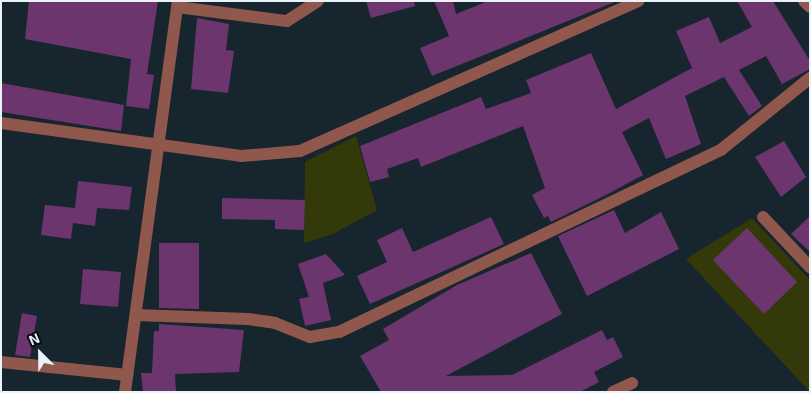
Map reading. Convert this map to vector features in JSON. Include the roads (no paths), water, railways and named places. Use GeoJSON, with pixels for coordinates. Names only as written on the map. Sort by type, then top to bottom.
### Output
{"type":"FeatureCollection","features":[{"type":"Feature","properties":{"kind":"street"},"geometry":{"type":"LineString","coordinates":[[125,392],[177,4],[286,21],[318,1]]}},
{"type":"Feature","properties":{"kind":"street"},"geometry":{"type":"LineString","coordinates":[[1,123],[256,157],[300,152],[638,1]]}},
{"type":"Feature","properties":{"kind":"street"},"geometry":{"type":"LineString","coordinates":[[804,1],[810,6]]}},
{"type":"Feature","properties":{"kind":"street"},"geometry":{"type":"LineString","coordinates":[[136,315],[248,319],[275,323],[310,337],[339,332],[722,149],[810,78]]}},
{"type":"Feature","properties":{"kind":"street"},"geometry":{"type":"LineString","coordinates":[[763,217],[810,267]]}},
{"type":"Feature","properties":{"kind":"street"},"geometry":{"type":"LineString","coordinates":[[1,362],[127,375]]}},
{"type":"Feature","properties":{"kind":"street"},"geometry":{"type":"LineString","coordinates":[[613,392],[632,383]]}}]}
